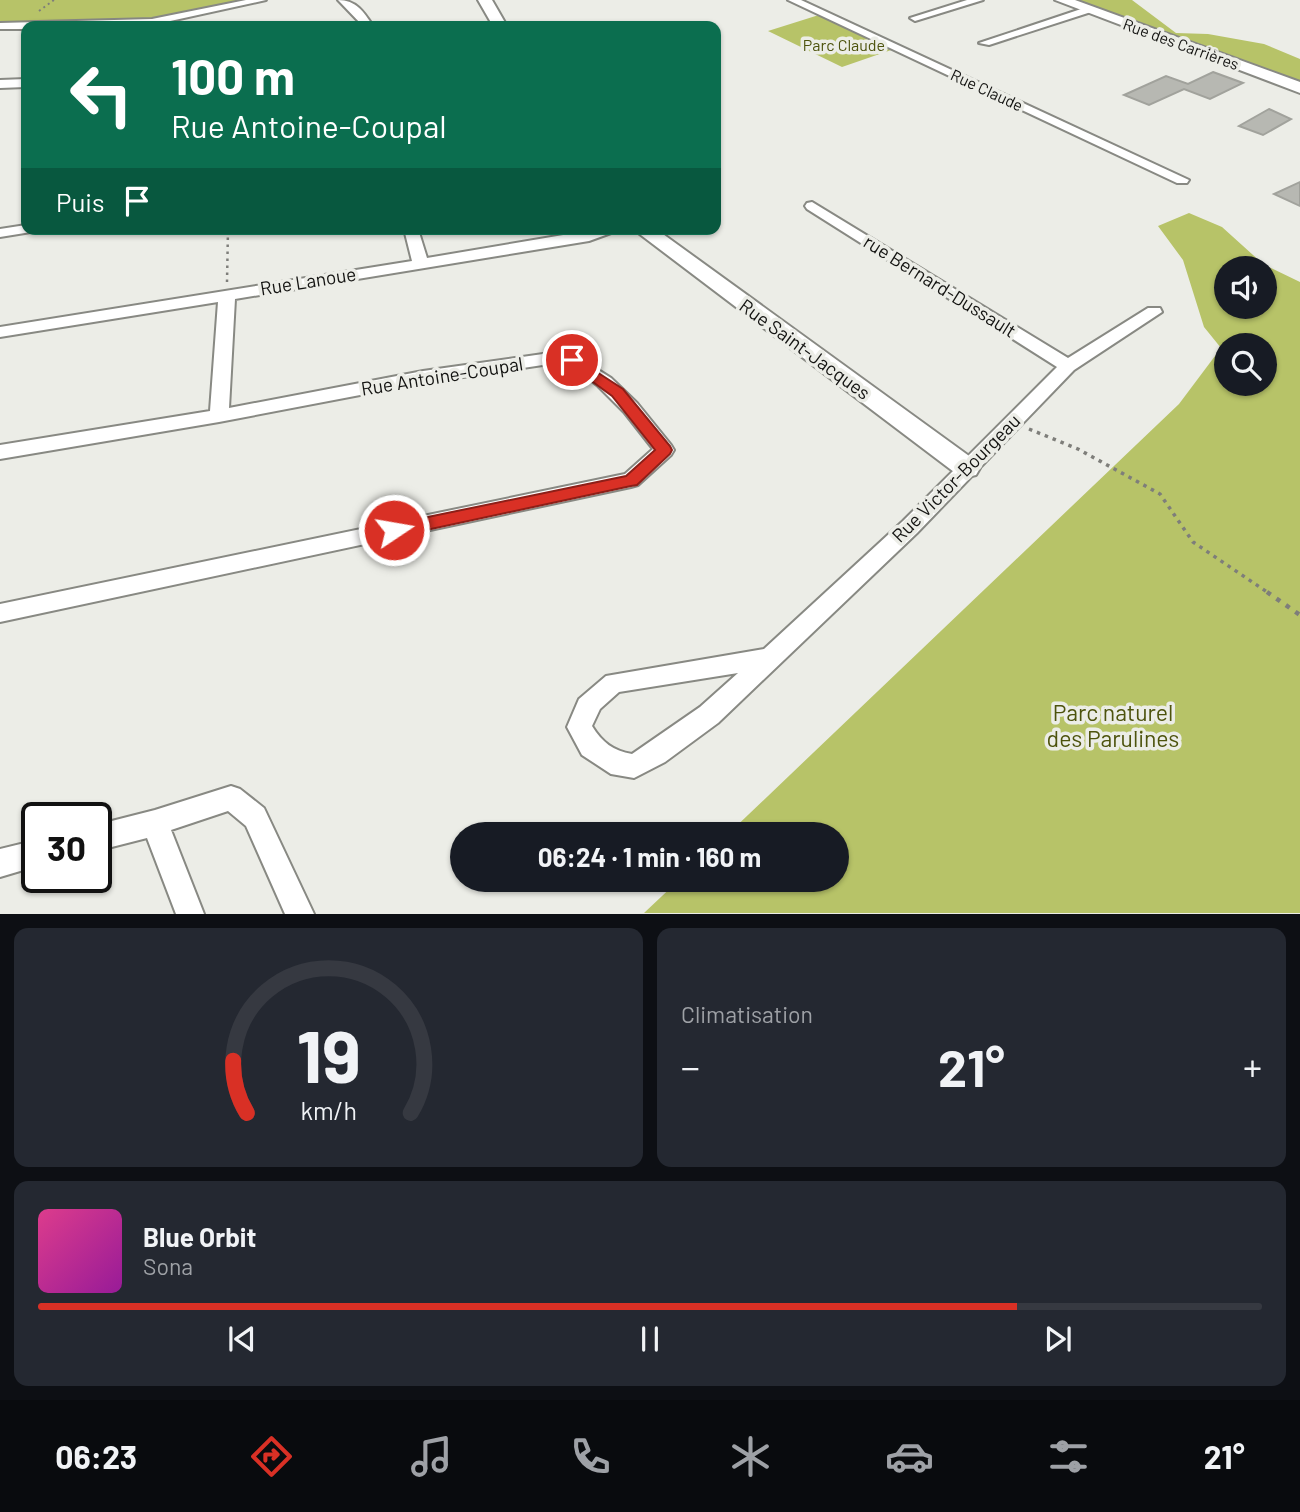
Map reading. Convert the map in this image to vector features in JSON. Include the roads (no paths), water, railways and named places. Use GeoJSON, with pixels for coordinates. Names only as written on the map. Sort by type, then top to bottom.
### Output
{"type":"FeatureCollection","features":[{"type":"Feature","properties":{"kind":"street"},"geometry":{"type":"LineString","coordinates":[[158,21],[261,0]]}},
{"type":"Feature","properties":{"kind":"street"},"geometry":{"type":"LineString","coordinates":[[344,0],[364,21]]}},
{"type":"Feature","properties":{"kind":"street"},"geometry":{"type":"LineString","coordinates":[[485,0],[497,21]]}},
{"type":"Feature","properties":{"kind":"street","name":"Rue Claude"},"geometry":{"type":"LineString","coordinates":[[793,0],[1182,180]]}},
{"type":"Feature","properties":{"kind":"street"},"geometry":{"type":"LineString","coordinates":[[915,18],[978,0]]}},
{"type":"Feature","properties":{"kind":"street","name":"Rue des Carrières"},"geometry":{"type":"LineString","coordinates":[[1062,0],[1300,88]]}},
{"type":"Feature","properties":{"kind":"street"},"geometry":{"type":"LineString","coordinates":[[985,43],[1087,9]]}},
{"type":"Feature","properties":{"kind":"street"},"geometry":{"type":"LineString","coordinates":[[209,12],[222,21]]}},
{"type":"Feature","properties":{"kind":"street"},"geometry":{"type":"LineString","coordinates":[[0,26],[21,25]]}},
{"type":"Feature","properties":{"kind":"street"},"geometry":{"type":"LineString","coordinates":[[0,83],[21,83]]}},
{"type":"Feature","properties":{"kind":"street","name":"rue Bernard-Dussault"},"geometry":{"type":"LineString","coordinates":[[812,206],[1068,366]]}},
{"type":"Feature","properties":{"kind":"street"},"geometry":{"type":"LineString","coordinates":[[0,233],[21,230]]}},
{"type":"Feature","properties":{"kind":"street"},"geometry":{"type":"LineString","coordinates":[[413,235],[420,262]]}},
{"type":"Feature","properties":{"kind":"street","name":"Rue Lanoue"},"geometry":{"type":"LineString","coordinates":[[0,332],[596,235]]}},
{"type":"Feature","properties":{"kind":"street","name":"Rue Saint-Jacques"},"geometry":{"type":"LineString","coordinates":[[651,235],[967,468]]}},
{"type":"Feature","properties":{"kind":"street"},"geometry":{"type":"LineString","coordinates":[[219,416],[227,294]]}},
{"type":"Feature","properties":{"kind":"street","name":"Rue Victor-Bourgeau"},"geometry":{"type":"LineString","coordinates":[[770,658],[614,683],[598,694],[582,712],[579,727],[591,747],[611,762],[634,766],[656,754],[709,715],[770,658],[910,527],[1068,366],[1154,312]]}},
{"type":"Feature","properties":{"kind":"street","name":"Rue Antoine-Coupal"},"geometry":{"type":"LineString","coordinates":[[0,452],[219,416],[423,377],[557,357],[572,360],[587,368],[618,393],[664,450],[631,480],[0,613]]}},
{"type":"Feature","properties":{"kind":"street"},"geometry":{"type":"LineString","coordinates":[[112,834],[232,798],[255,817],[300,914]]}},
{"type":"Feature","properties":{"kind":"street"},"geometry":{"type":"LineString","coordinates":[[155,823],[190,914]]}},
{"type":"Feature","properties":{"kind":"street"},"geometry":{"type":"LineString","coordinates":[[0,863],[21,857]]}},
{"type":"Feature","properties":{"kind":"park label","name":"Parc Claude"},"geometry":{"type":"Point","coordinates":[844,45]}},
{"type":"Feature","properties":{"kind":"park label","name":"Parc naturel des Parulines"},"geometry":{"type":"Point","coordinates":[1113,726]}}]}
